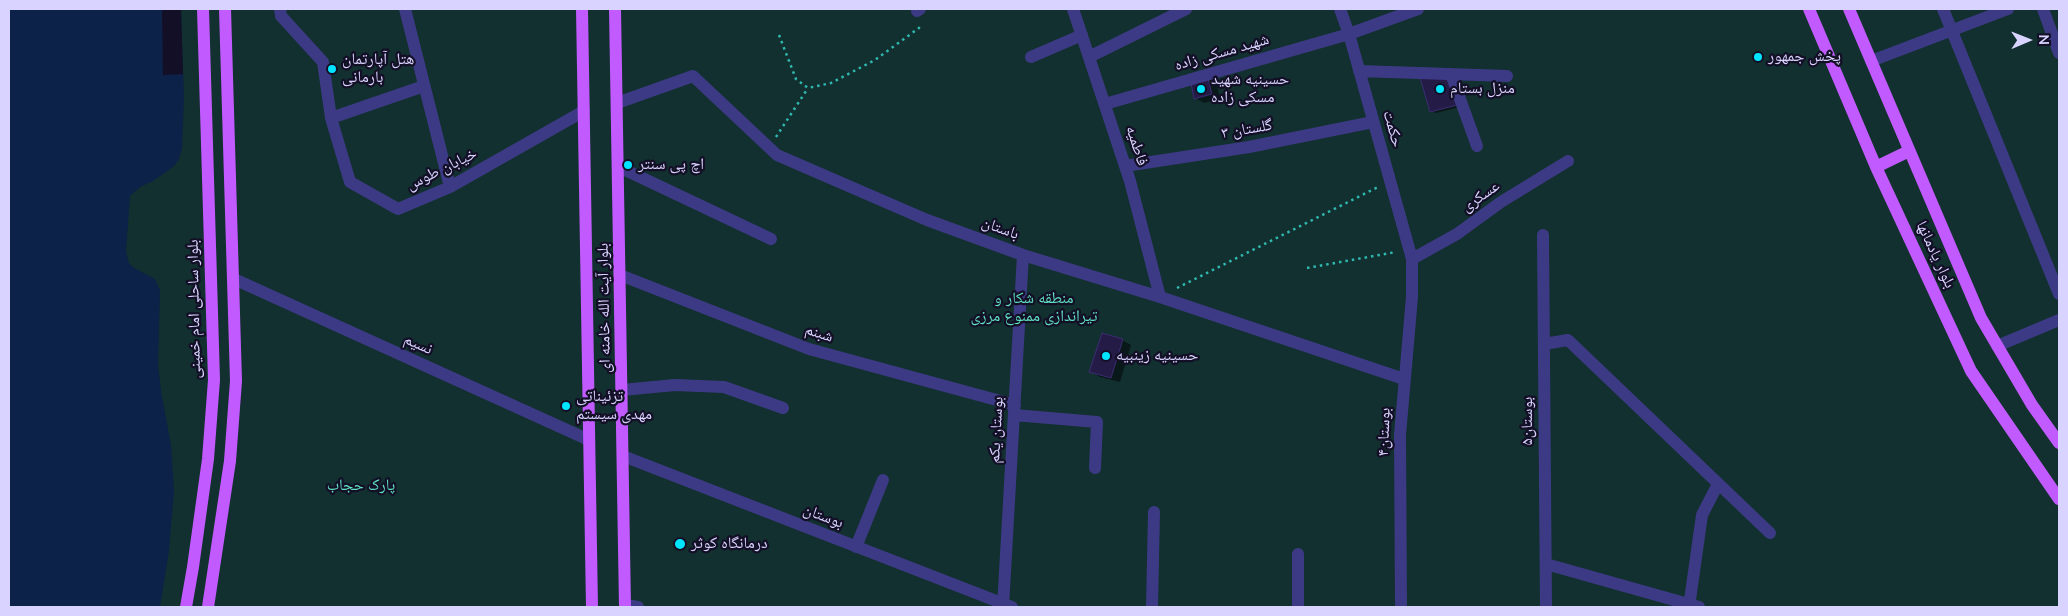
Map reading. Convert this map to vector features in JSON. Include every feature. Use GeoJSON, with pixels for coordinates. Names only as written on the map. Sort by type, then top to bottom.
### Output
{"type":"FeatureCollection","features":[{"type":"Feature","properties":{"kind":"main road","name":"بلوار ساحلی امام خمینی"},"geometry":{"type":"LineString","coordinates":[[186,607],[208,459],[214,380],[203,9]]}},
{"type":"Feature","properties":{"kind":"main road"},"geometry":{"type":"LineString","coordinates":[[208,607],[230,461],[236,380],[225,9]]}},
{"type":"Feature","properties":{"kind":"main road","name":"بلوار آیت الله خامنه ای"},"geometry":{"type":"LineString","coordinates":[[582,9],[592,607]]}},
{"type":"Feature","properties":{"kind":"main road","name":"بلوار آیت الله خامنه ای"},"geometry":{"type":"LineString","coordinates":[[615,9],[623,456],[630,606]]}},
{"type":"Feature","properties":{"kind":"main road","name":"بلوار یادمانها"},"geometry":{"type":"LineString","coordinates":[[1809,9],[1876,167],[1971,371],[2059,499]]}},
{"type":"Feature","properties":{"kind":"main road","name":"بلوار یادمانها"},"geometry":{"type":"LineString","coordinates":[[1849,9],[1981,318],[2032,405],[2059,443]]}},
{"type":"Feature","properties":{"kind":"main road"},"geometry":{"type":"LineString","coordinates":[[1876,167],[1909,151]]}},
{"type":"Feature","properties":{"kind":"main road"},"geometry":{"type":"LineString","coordinates":[[193,567],[215,570]]}},
{"type":"Feature","properties":{"kind":"street","name":"خیابان طوس"},"geometry":{"type":"LineString","coordinates":[[280,9],[281,16],[323,62],[331,118],[350,182],[398,209],[450,187],[584,111]]}},
{"type":"Feature","properties":{"kind":"street"},"geometry":{"type":"LineString","coordinates":[[405,9],[450,187]]}},
{"type":"Feature","properties":{"kind":"street","name":"فاطمیه"},"geometry":{"type":"LineString","coordinates":[[1073,9],[1125,166],[1151,255],[1160,296]]}},
{"type":"Feature","properties":{"kind":"street"},"geometry":{"type":"LineString","coordinates":[[1089,57],[1186,9]]}},
{"type":"Feature","properties":{"kind":"street","name":"حکمت"},"geometry":{"type":"LineString","coordinates":[[1340,9],[1359,70],[1410,254]]}},
{"type":"Feature","properties":{"kind":"street","name":"شهید مسکی زاده"},"geometry":{"type":"LineString","coordinates":[[1105,104],[1348,34],[1418,9]]}},
{"type":"Feature","properties":{"kind":"street"},"geometry":{"type":"LineString","coordinates":[[1943,9],[2059,294]]}},
{"type":"Feature","properties":{"kind":"street"},"geometry":{"type":"LineString","coordinates":[[1871,61],[2008,9]]}},
{"type":"Feature","properties":{"kind":"street"},"geometry":{"type":"LineString","coordinates":[[2043,9],[2059,53]]}},
{"type":"Feature","properties":{"kind":"street"},"geometry":{"type":"LineString","coordinates":[[1031,57],[1082,35]]}},
{"type":"Feature","properties":{"kind":"street"},"geometry":{"type":"LineString","coordinates":[[1359,70],[1507,76]]}},
{"type":"Feature","properties":{"kind":"street"},"geometry":{"type":"LineString","coordinates":[[1451,74],[1476,146]]}},
{"type":"Feature","properties":{"kind":"street","name":"باستان"},"geometry":{"type":"LineString","coordinates":[[617,103],[693,76],[777,155],[927,220],[1023,255],[1160,296],[1404,379]]}},
{"type":"Feature","properties":{"kind":"street"},"geometry":{"type":"LineString","coordinates":[[331,118],[424,86]]}},
{"type":"Feature","properties":{"kind":"street","name":"گلستان ۳"},"geometry":{"type":"LineString","coordinates":[[1125,166],[1249,147],[1373,122]]}},
{"type":"Feature","properties":{"kind":"street","name":"عسکری"},"geometry":{"type":"LineString","coordinates":[[1410,254],[1456,234],[1501,202],[1568,161]]}},
{"type":"Feature","properties":{"kind":"street"},"geometry":{"type":"LineString","coordinates":[[619,167],[771,240]]}},
{"type":"Feature","properties":{"kind":"street","name":"بوستان۵"},"geometry":{"type":"LineString","coordinates":[[1543,235],[1546,607]]}},
{"type":"Feature","properties":{"kind":"street","name":"بوستان۴"},"geometry":{"type":"LineString","coordinates":[[1401,607],[1400,435],[1412,297],[1410,254]]}},
{"type":"Feature","properties":{"kind":"street","name":"بوستان یکم"},"geometry":{"type":"LineString","coordinates":[[1006,606],[1023,255]]}},
{"type":"Feature","properties":{"kind":"street","name":"شبنم"},"geometry":{"type":"LineString","coordinates":[[620,275],[809,349],[1015,410],[1097,422],[1095,468]]}},
{"type":"Feature","properties":{"kind":"street","name":"نسیم"},"geometry":{"type":"LineString","coordinates":[[234,279],[589,440]]}},
{"type":"Feature","properties":{"kind":"street"},"geometry":{"type":"LineString","coordinates":[[1997,346],[2059,320]]}},
{"type":"Feature","properties":{"kind":"street"},"geometry":{"type":"LineString","coordinates":[[1544,344],[1568,340],[1770,533]]}},
{"type":"Feature","properties":{"kind":"street"},"geometry":{"type":"LineString","coordinates":[[622,390],[675,385],[724,387],[783,408]]}},
{"type":"Feature","properties":{"kind":"street","name":"بوستان"},"geometry":{"type":"LineString","coordinates":[[623,456],[1006,606]]}},
{"type":"Feature","properties":{"kind":"street"},"geometry":{"type":"LineString","coordinates":[[856,547],[884,480]]}},
{"type":"Feature","properties":{"kind":"street"},"geometry":{"type":"LineString","coordinates":[[1546,564],[1692,606],[1702,515],[1718,484]]}},
{"type":"Feature","properties":{"kind":"street"},"geometry":{"type":"LineString","coordinates":[[1152,607],[1154,512]]}},
{"type":"Feature","properties":{"kind":"street"},"geometry":{"type":"LineString","coordinates":[[1298,554],[1298,607]]}},
{"type":"Feature","properties":{"kind":"path"},"geometry":{"type":"LineString","coordinates":[[770,148],[808,88],[831,83],[875,60],[919,28]]}},
{"type":"Feature","properties":{"kind":"path"},"geometry":{"type":"LineString","coordinates":[[779,35],[796,80],[808,88]]}},
{"type":"Feature","properties":{"kind":"path"},"geometry":{"type":"LineString","coordinates":[[1160,296],[1390,181]]}},
{"type":"Feature","properties":{"kind":"path"},"geometry":{"type":"LineString","coordinates":[[1307,268],[1410,254]]}},
{"type":"Feature","properties":{"kind":"green space","name":"منطقه شکار و تیراندازی ممنوع مرزی"},"geometry":{"type":"Polygon","coordinates":[[[9,9],[2059,9],[2059,607],[9,607],[9,9]]]}},
{"type":"Feature","properties":{"kind":"water"},"geometry":{"type":"Polygon","coordinates":[[[9,9],[181,9],[184,98],[182,148],[179,159],[173,167],[153,181],[140,187],[130,196],[126,252],[129,263],[134,268],[155,279],[160,290],[158,364],[171,445],[174,491],[169,551],[160,607],[9,607],[9,9]]]}},
{"type":"Feature","properties":{"kind":"pier"},"geometry":{"type":"Polygon","coordinates":[[[162,9],[181,9],[183,74],[163,75],[162,9]]]}},
{"type":"Feature","properties":{"kind":"building","name":"منزل بستام"},"geometry":{"type":"Polygon","coordinates":[[[1419,74],[1451,74],[1461,104],[1430,112],[1419,74]]]}},
{"type":"Feature","properties":{"kind":"building","name":"حسینیه شهید مسکی زاده"},"geometry":{"type":"Polygon","coordinates":[[[1208,79],[1212,94],[1194,99],[1191,83],[1208,79]]]}},
{"type":"Feature","properties":{"kind":"building","name":"حسینیه زینبیه"},"geometry":{"type":"Polygon","coordinates":[[[1102,333],[1123,339],[1111,378],[1089,372],[1102,333]]]}},
{"type":"Feature","properties":{"kind":"place","name":"پخش جمهور"},"geometry":{"type":"Point","coordinates":[1758,57]}},
{"type":"Feature","properties":{"kind":"place","name":"هتل آپارتمان بارمانی"},"geometry":{"type":"Point","coordinates":[332,69]}},
{"type":"Feature","properties":{"kind":"place","name":"حسینیه شهید مسکی زاده"},"geometry":{"type":"Point","coordinates":[1201,89]}},
{"type":"Feature","properties":{"kind":"place","name":"منزل بستام"},"geometry":{"type":"Point","coordinates":[1440,89]}},
{"type":"Feature","properties":{"kind":"place","name":"اچ پی سنتر"},"geometry":{"type":"Point","coordinates":[628,165]}},
{"type":"Feature","properties":{"kind":"place","name":"حسینیه زینبیه"},"geometry":{"type":"Point","coordinates":[1106,356]}},
{"type":"Feature","properties":{"kind":"place","name":"تزئیناتی مهدی سیستم"},"geometry":{"type":"Point","coordinates":[566,406]}},
{"type":"Feature","properties":{"kind":"place","name":"درمانگاه کوثر"},"geometry":{"type":"Point","coordinates":[680,544]}},
{"type":"Feature","properties":{"kind":"park label","name":"پارک حجاب"},"geometry":{"type":"Point","coordinates":[361,486]}}]}
